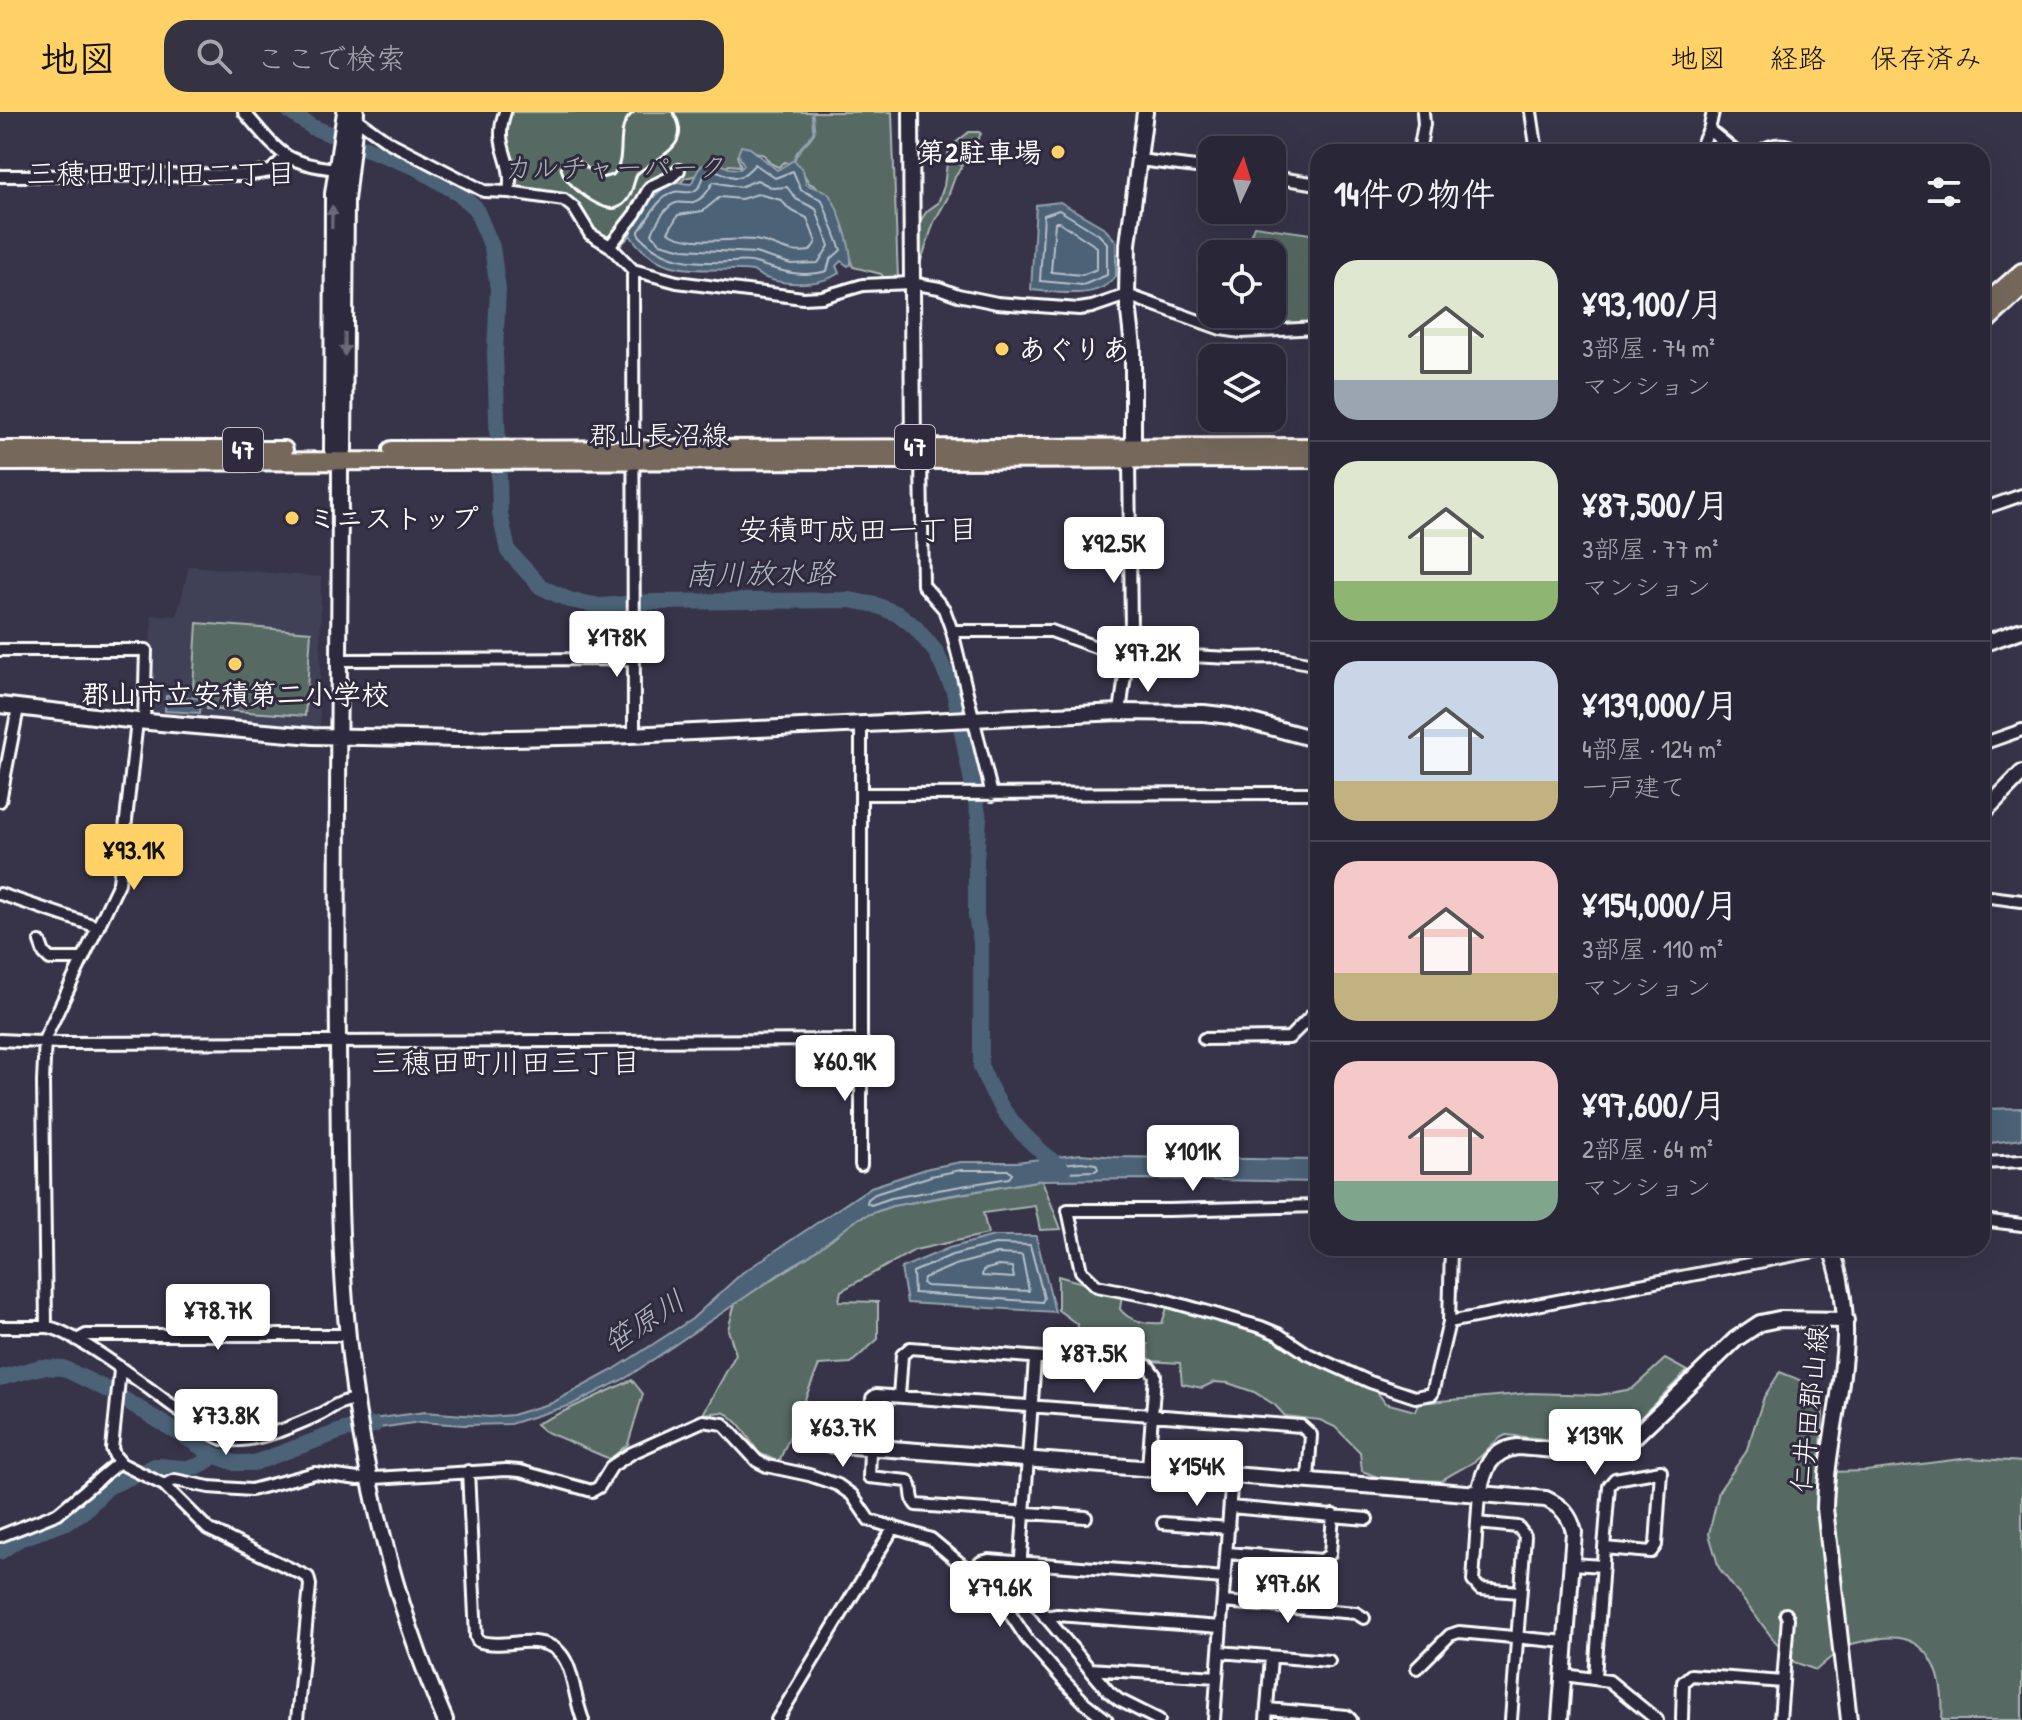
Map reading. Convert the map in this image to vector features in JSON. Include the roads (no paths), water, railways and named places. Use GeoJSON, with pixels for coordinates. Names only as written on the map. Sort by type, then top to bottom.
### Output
{"type":"FeatureCollection","features":[{"type":"Feature","properties":{"kind":"main road"},"geometry":{"type":"LineString","coordinates":[[1990,300],[2022,272]]}},
{"type":"Feature","properties":{"kind":"main road"},"geometry":{"type":"LineString","coordinates":[[1990,318],[2022,288]]}},
{"type":"Feature","properties":{"kind":"main road","name":"郡山長沼線"},"geometry":{"type":"LineString","coordinates":[[1132,455],[1310,447]]}},
{"type":"Feature","properties":{"kind":"main road","name":"郡山長沼線"},"geometry":{"type":"LineString","coordinates":[[0,450],[634,456],[1132,455],[1310,459]]}},
{"type":"Feature","properties":{"kind":"main road","name":"郡山長沼線"},"geometry":{"type":"LineString","coordinates":[[0,462],[339,454]]}},
{"type":"Feature","properties":{"kind":"street"},"geometry":{"type":"LineString","coordinates":[[244,112],[286,156],[304,166],[336,169]]}},
{"type":"Feature","properties":{"kind":"street"},"geometry":{"type":"LineString","coordinates":[[505,112],[500,145],[511,169],[509,192]]}},
{"type":"Feature","properties":{"kind":"street"},"geometry":{"type":"LineString","coordinates":[[911,112],[911,283],[923,585],[944,609],[952,631],[992,795]]}},
{"type":"Feature","properties":{"kind":"street"},"geometry":{"type":"LineString","coordinates":[[1120,712],[1131,603],[1133,347],[1127,295],[1128,244],[1145,112]]}},
{"type":"Feature","properties":{"kind":"street"},"geometry":{"type":"LineString","coordinates":[[1420,144],[1423,112]]}},
{"type":"Feature","properties":{"kind":"street"},"geometry":{"type":"LineString","coordinates":[[1531,112],[1536,144]]}},
{"type":"Feature","properties":{"kind":"street"},"geometry":{"type":"LineString","coordinates":[[1702,144],[1713,112]]}},
{"type":"Feature","properties":{"kind":"street"},"geometry":{"type":"LineString","coordinates":[[339,454],[345,236],[344,151],[350,119],[484,191],[564,200],[574,208],[590,234],[610,246],[633,270],[677,282],[803,298],[822,297],[878,282],[911,283],[997,303],[1079,309],[1127,295],[1221,329],[1241,332],[1310,328]]}},
{"type":"Feature","properties":{"kind":"street"},"geometry":{"type":"LineString","coordinates":[[1709,130],[1726,144]]}},
{"type":"Feature","properties":{"kind":"street"},"geometry":{"type":"LineString","coordinates":[[344,151],[336,169],[332,244],[339,454],[338,1042],[341,1249],[347,1335],[369,1478],[405,1613],[445,1720]]}},
{"type":"Feature","properties":{"kind":"street"},"geometry":{"type":"LineString","coordinates":[[0,176],[245,175],[271,171],[286,156]]}},
{"type":"Feature","properties":{"kind":"street"},"geometry":{"type":"LineString","coordinates":[[1139,160],[1198,167]]}},
{"type":"Feature","properties":{"kind":"street"},"geometry":{"type":"LineString","coordinates":[[610,246],[635,214],[650,187],[679,170]]}},
{"type":"Feature","properties":{"kind":"street"},"geometry":{"type":"LineString","coordinates":[[1286,179],[1310,183]]}},
{"type":"Feature","properties":{"kind":"street"},"geometry":{"type":"LineString","coordinates":[[633,270],[634,735]]}},
{"type":"Feature","properties":{"kind":"street"},"geometry":{"type":"LineString","coordinates":[[1990,506],[2022,495]]}},
{"type":"Feature","properties":{"kind":"street"},"geometry":{"type":"LineString","coordinates":[[1990,641],[2022,630]]}},
{"type":"Feature","properties":{"kind":"street"},"geometry":{"type":"LineString","coordinates":[[952,631],[1051,631],[1104,650],[1231,658],[1278,657],[1310,663]]}},
{"type":"Feature","properties":{"kind":"street"},"geometry":{"type":"LineString","coordinates":[[0,650],[146,650],[122,873],[117,890],[45,1043],[46,1327]]}},
{"type":"Feature","properties":{"kind":"street"},"geometry":{"type":"LineString","coordinates":[[340,660],[634,659]]}},
{"type":"Feature","properties":{"kind":"street"},"geometry":{"type":"LineString","coordinates":[[0,705],[140,722],[340,738],[634,735],[1120,712],[1230,716],[1310,738]]}},
{"type":"Feature","properties":{"kind":"street"},"geometry":{"type":"LineString","coordinates":[[1,796],[18,708]]}},
{"type":"Feature","properties":{"kind":"street"},"geometry":{"type":"LineString","coordinates":[[861,724],[861,1165]]}},
{"type":"Feature","properties":{"kind":"street"},"geometry":{"type":"LineString","coordinates":[[1990,741],[2022,730]]}},
{"type":"Feature","properties":{"kind":"street"},"geometry":{"type":"LineString","coordinates":[[1990,806],[2022,773]]}},
{"type":"Feature","properties":{"kind":"street"},"geometry":{"type":"LineString","coordinates":[[861,794],[1310,793]]}},
{"type":"Feature","properties":{"kind":"street"},"geometry":{"type":"LineString","coordinates":[[0,894],[98,927]]}},
{"type":"Feature","properties":{"kind":"street"},"geometry":{"type":"LineString","coordinates":[[1990,897],[2022,901]]}},
{"type":"Feature","properties":{"kind":"street"},"geometry":{"type":"LineString","coordinates":[[40,942],[50,959],[82,959]]}},
{"type":"Feature","properties":{"kind":"street"},"geometry":{"type":"LineString","coordinates":[[1204,1039],[1289,1038],[1310,1017]]}},
{"type":"Feature","properties":{"kind":"street"},"geometry":{"type":"LineString","coordinates":[[0,1040],[45,1043],[862,1040]]}},
{"type":"Feature","properties":{"kind":"street"},"geometry":{"type":"LineString","coordinates":[[1990,1163],[2022,1161]]}},
{"type":"Feature","properties":{"kind":"street"},"geometry":{"type":"LineString","coordinates":[[1310,1206],[1068,1210],[1081,1271],[1097,1286],[1158,1298],[1261,1327],[1308,1354],[1370,1382],[1421,1397],[1432,1394],[1449,1322],[1451,1256]]}},
{"type":"Feature","properties":{"kind":"street"},"geometry":{"type":"LineString","coordinates":[[1990,1221],[2022,1225]]}},
{"type":"Feature","properties":{"kind":"street"},"geometry":{"type":"LineString","coordinates":[[1449,1322],[1790,1256]]}},
{"type":"Feature","properties":{"kind":"street","name":"仁井田郡山線"},"geometry":{"type":"LineString","coordinates":[[1834,1256],[1846,1320],[1845,1358],[1826,1482],[1825,1508],[1849,1720]]}},
{"type":"Feature","properties":{"kind":"street"},"geometry":{"type":"LineString","coordinates":[[1520,1592],[1480,1589],[1473,1581],[1479,1493],[1484,1469],[1493,1457],[1505,1449],[1517,1447],[1591,1452],[1613,1449],[1632,1439],[1736,1339],[1760,1323],[1779,1319],[1846,1320]]}},
{"type":"Feature","properties":{"kind":"street"},"geometry":{"type":"LineString","coordinates":[[0,1327],[57,1328],[205,1429],[229,1440],[254,1438],[317,1416],[344,1400],[355,1400]]}},
{"type":"Feature","properties":{"kind":"street"},"geometry":{"type":"LineString","coordinates":[[77,1340],[86,1335],[347,1335]]}},
{"type":"Feature","properties":{"kind":"street"},"geometry":{"type":"LineString","coordinates":[[899,1396],[902,1355],[910,1348],[1148,1366],[1155,1375],[1148,1468]]}},
{"type":"Feature","properties":{"kind":"street"},"geometry":{"type":"LineString","coordinates":[[1035,1359],[1019,1585],[1119,1700],[1159,1720]]}},
{"type":"Feature","properties":{"kind":"street"},"geometry":{"type":"LineString","coordinates":[[120,1370],[112,1449],[120,1463],[161,1484],[208,1529],[308,1577],[310,1585],[297,1720]]}},
{"type":"Feature","properties":{"kind":"street"},"geometry":{"type":"LineString","coordinates":[[1086,1517],[919,1506],[912,1500],[912,1485],[908,1481],[869,1477],[872,1398],[876,1395],[899,1396],[1304,1427],[1311,1435],[1308,1479]]}},
{"type":"Feature","properties":{"kind":"street"},"geometry":{"type":"LineString","coordinates":[[161,1484],[175,1480],[209,1487],[257,1490],[315,1473],[369,1478],[468,1471],[520,1471],[584,1490],[594,1490],[612,1466],[632,1453],[703,1421],[717,1422],[731,1429],[757,1461],[838,1485],[852,1495],[869,1520],[931,1539],[997,1594],[1027,1639],[1072,1690],[1107,1720]]}},
{"type":"Feature","properties":{"kind":"street"},"geometry":{"type":"LineString","coordinates":[[826,1444],[1537,1497],[1558,1505],[1567,1514],[1573,1529],[1560,1720]]}},
{"type":"Feature","properties":{"kind":"street"},"geometry":{"type":"LineString","coordinates":[[0,1536],[58,1513],[120,1463]]}},
{"type":"Feature","properties":{"kind":"street"},"geometry":{"type":"LineString","coordinates":[[468,1471],[476,1637],[487,1644],[538,1641],[553,1646],[565,1660],[583,1720]]}},
{"type":"Feature","properties":{"kind":"street"},"geometry":{"type":"LineString","coordinates":[[1595,1677],[1604,1548],[1609,1486],[1615,1479],[1661,1471],[1656,1545],[1651,1552],[1604,1548]]}},
{"type":"Feature","properties":{"kind":"street"},"geometry":{"type":"LineString","coordinates":[[1214,1720],[1232,1474]]}},
{"type":"Feature","properties":{"kind":"street"},"geometry":{"type":"LineString","coordinates":[[1230,1507],[1367,1519]]}},
{"type":"Feature","properties":{"kind":"street"},"geometry":{"type":"LineString","coordinates":[[1227,1553],[1322,1560],[1330,1554],[1333,1515]]}},
{"type":"Feature","properties":{"kind":"street"},"geometry":{"type":"LineString","coordinates":[[1163,1523],[1229,1528]]}},
{"type":"Feature","properties":{"kind":"street"},"geometry":{"type":"LineString","coordinates":[[1477,1523],[1520,1528],[1525,1536],[1511,1720]]}},
{"type":"Feature","properties":{"kind":"street"},"geometry":{"type":"LineString","coordinates":[[777,1720],[894,1527]]}},
{"type":"Feature","properties":{"kind":"street"},"geometry":{"type":"LineString","coordinates":[[971,1572],[983,1560],[1225,1578]]}},
{"type":"Feature","properties":{"kind":"street"},"geometry":{"type":"LineString","coordinates":[[1572,1564],[1603,1566]]}},
{"type":"Feature","properties":{"kind":"street"},"geometry":{"type":"LineString","coordinates":[[1223,1602],[1356,1613],[1364,1618]]}},
{"type":"Feature","properties":{"kind":"street"},"geometry":{"type":"LineString","coordinates":[[1780,1720],[1786,1614]]}},
{"type":"Feature","properties":{"kind":"street"},"geometry":{"type":"LineString","coordinates":[[1045,1617],[1057,1615],[1221,1627]]}},
{"type":"Feature","properties":{"kind":"street"},"geometry":{"type":"LineString","coordinates":[[1417,1668],[1450,1635],[1459,1632],[1566,1642]]}},
{"type":"Feature","properties":{"kind":"street"},"geometry":{"type":"LineString","coordinates":[[1219,1652],[1329,1661]]}},
{"type":"Feature","properties":{"kind":"street"},"geometry":{"type":"LineString","coordinates":[[1271,1657],[1266,1715],[1347,1716],[1351,1720]]}},
{"type":"Feature","properties":{"kind":"street"},"geometry":{"type":"LineString","coordinates":[[1089,1669],[1217,1677]]}},
{"type":"Feature","properties":{"kind":"street"},"geometry":{"type":"LineString","coordinates":[[1564,1675],[1609,1681],[1657,1720]]}},
{"type":"Feature","properties":{"kind":"street"},"geometry":{"type":"LineString","coordinates":[[1682,1720],[1683,1682],[1691,1675],[1783,1682]]}},
{"type":"Feature","properties":{"kind":"water"},"geometry":{"type":"Polygon","coordinates":[[[741,146],[750,148],[777,170],[794,160],[803,170],[806,184],[830,196],[843,225],[851,264],[848,266],[841,261],[836,266],[839,273],[830,278],[796,283],[772,280],[753,271],[671,265],[656,260],[643,250],[630,235],[642,212],[656,195],[671,184],[691,184],[706,164],[717,162],[740,169],[744,165],[738,154],[741,146]]]}},
{"type":"Feature","properties":{"kind":"water"},"geometry":{"type":"Polygon","coordinates":[[[1060,202],[1103,227],[1116,241],[1116,276],[1099,289],[1076,293],[1031,290],[1036,205],[1060,202]]]}},
{"type":"Feature","properties":{"kind":"water"},"geometry":{"type":"Polygon","coordinates":[[[166,696],[201,698],[200,713],[165,711],[166,696]]]}},
{"type":"Feature","properties":{"kind":"water"},"geometry":{"type":"Polygon","coordinates":[[[2022,1108],[2022,1139],[1990,1143],[1990,1109],[2022,1108]]]}},
{"type":"Feature","properties":{"kind":"water"},"geometry":{"type":"Polygon","coordinates":[[[1081,1154],[1310,1160],[1310,1182],[1042,1180],[892,1206],[859,1218],[809,1256],[626,1378],[571,1405],[510,1424],[420,1422],[365,1430],[364,1420],[425,1412],[490,1417],[512,1415],[552,1403],[613,1370],[692,1319],[742,1273],[871,1187],[929,1168],[961,1162],[1016,1162],[1081,1154]]]}},
{"type":"Feature","properties":{"kind":"water"},"geometry":{"type":"Polygon","coordinates":[[[994,1236],[1036,1236],[1055,1312],[907,1303],[901,1268],[949,1248],[994,1236]]]}},
{"type":"Feature","properties":{"kind":"waterway","name":"南川放水路"},"geometry":{"type":"LineString","coordinates":[[290,112],[312,127],[330,134]]}},
{"type":"Feature","properties":{"kind":"waterway"},"geometry":{"type":"LineString","coordinates":[[794,160],[814,132],[812,112]]}},
{"type":"Feature","properties":{"kind":"waterway","name":"南川放水路"},"geometry":{"type":"LineString","coordinates":[[363,147],[415,167],[458,193],[475,207],[492,247],[498,289],[495,353],[500,514],[508,551],[541,587],[569,600],[600,606],[651,602],[850,600],[876,605],[900,615],[936,652],[954,691],[979,818],[976,917],[981,941],[981,1067],[996,1099],[1014,1124],[1063,1170]]}},
{"type":"Feature","properties":{"kind":"waterway","name":"笹原川"},"geometry":{"type":"LineString","coordinates":[[0,1378],[41,1367],[63,1368],[114,1393],[214,1455],[235,1463],[254,1463],[344,1430],[374,1425]]}},
{"type":"Feature","properties":{"kind":"waterway"},"geometry":{"type":"LineString","coordinates":[[0,1552],[19,1539],[67,1522],[84,1511],[108,1487],[155,1466],[193,1467],[214,1455]]}},
{"type":"Feature","properties":{"kind":"railway"},"geometry":{"type":"LineString","coordinates":[[634,112],[624,126],[620,160],[613,175],[601,178],[575,159],[568,160],[561,167],[576,189],[604,207],[612,209],[627,201],[637,174],[677,142],[679,124],[673,112]]}},
{"type":"Feature","properties":{"kind":"place","name":"第2駐車場"},"geometry":{"type":"Point","coordinates":[1058,152]}},
{"type":"Feature","properties":{"kind":"place","name":"あぐりあ"},"geometry":{"type":"Point","coordinates":[1002,349]}},
{"type":"Feature","properties":{"kind":"place","name":"ミニストップ"},"geometry":{"type":"Point","coordinates":[292,518]}},
{"type":"Feature","properties":{"kind":"place","name":"郡山市立安積第二小学校"},"geometry":{"type":"Point","coordinates":[235,664]}},
{"type":"Feature","properties":{"kind":"district","name":"三穂田町川田二丁目"},"geometry":{"type":"Point","coordinates":[161,174]}},
{"type":"Feature","properties":{"kind":"district","name":"安積町成田一丁目"},"geometry":{"type":"Point","coordinates":[858,530]}},
{"type":"Feature","properties":{"kind":"district","name":"三穂田町川田三丁目"},"geometry":{"type":"Point","coordinates":[506,1063]}},
{"type":"Feature","properties":{"kind":"park label","name":"カルチャーパーク"},"geometry":{"type":"Point","coordinates":[616,167]}}]}
